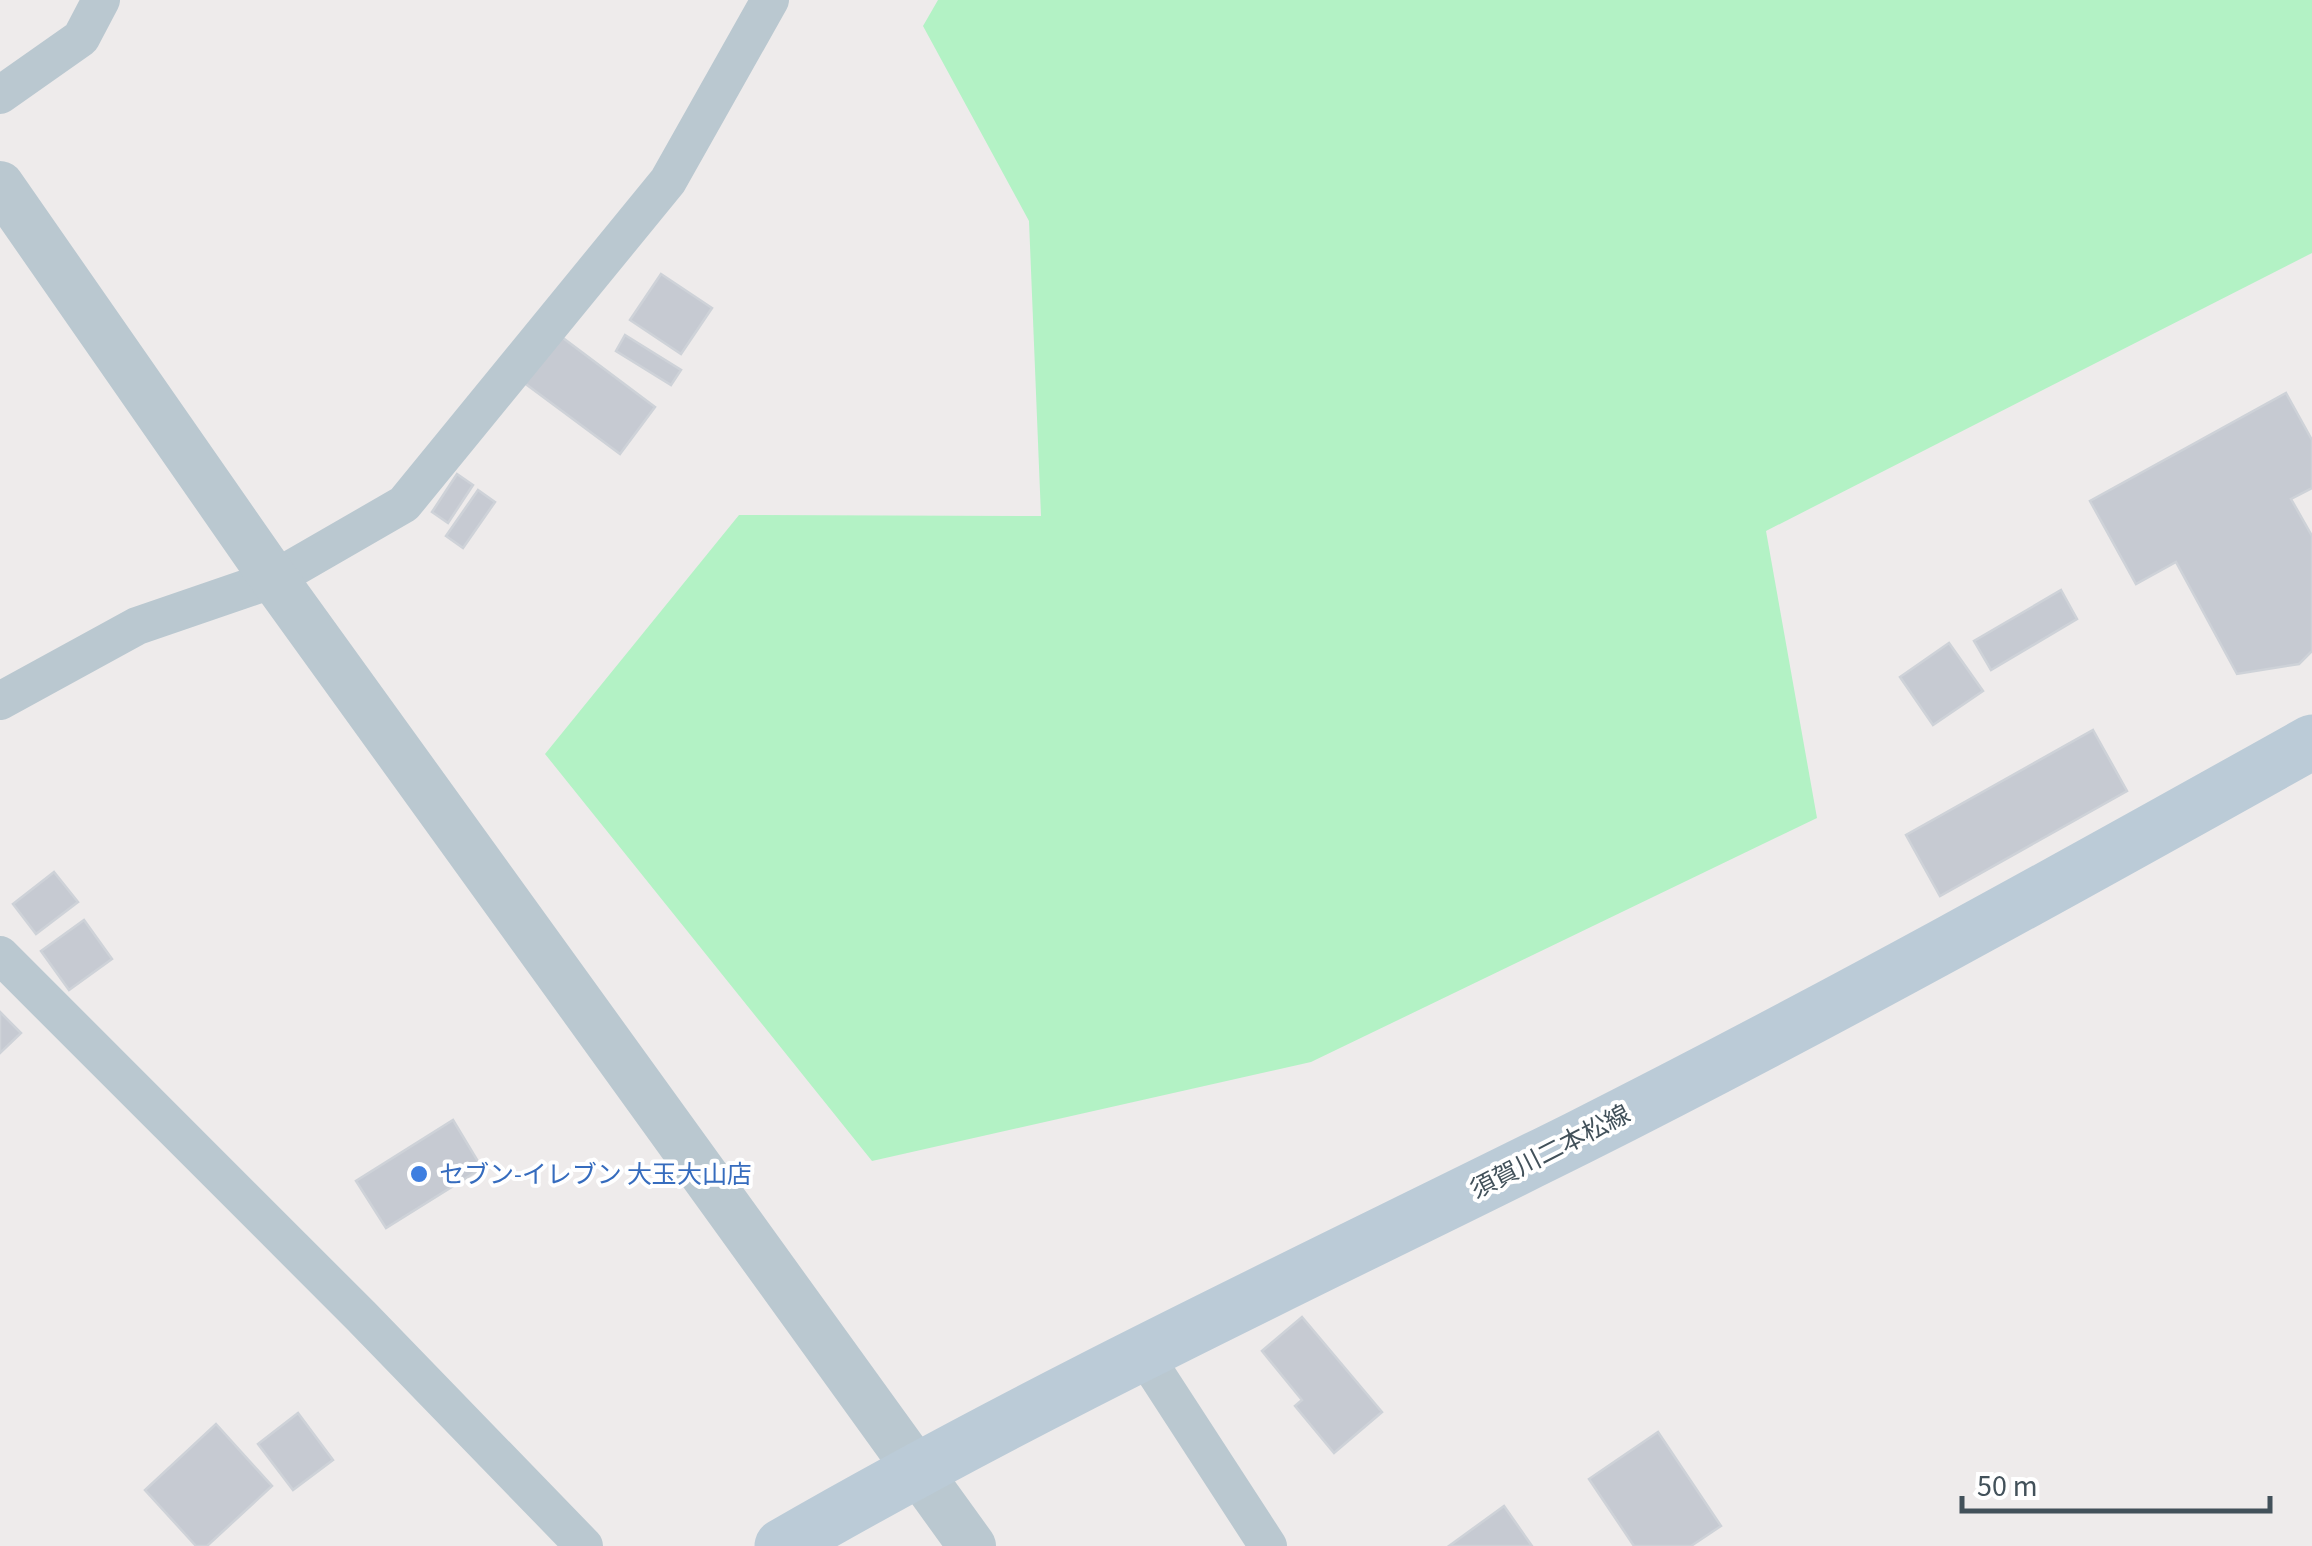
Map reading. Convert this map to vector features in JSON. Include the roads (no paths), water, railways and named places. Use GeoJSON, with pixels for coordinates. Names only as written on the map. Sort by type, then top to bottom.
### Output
{"type":"FeatureCollection","features":[{"type":"Feature","properties":{"kind":"main road","name":"須賀川二本松線"},"geometry":{"type":"LineString","coordinates":[[782,1546],[918,1468],[1584,1134],[1821,1010],[2312,742]]}},
{"type":"Feature","properties":{"kind":"street"},"geometry":{"type":"LineString","coordinates":[[0,95],[81,38],[101,0]]}},
{"type":"Feature","properties":{"kind":"street"},"geometry":{"type":"LineString","coordinates":[[0,701],[137,626],[274,579],[404,504],[668,181],[770,0]]}},
{"type":"Feature","properties":{"kind":"street"},"geometry":{"type":"LineString","coordinates":[[0,185],[274,579],[972,1546]]}},
{"type":"Feature","properties":{"kind":"street"},"geometry":{"type":"LineString","coordinates":[[0,955],[361,1316],[584,1546]]}},
{"type":"Feature","properties":{"kind":"street"},"geometry":{"type":"LineString","coordinates":[[1144,1354],[1268,1546]]}},
{"type":"Feature","properties":{"kind":"place","name":"セブン-イレブン 大玉大山店"},"geometry":{"type":"Point","coordinates":[419,1174]}}]}
